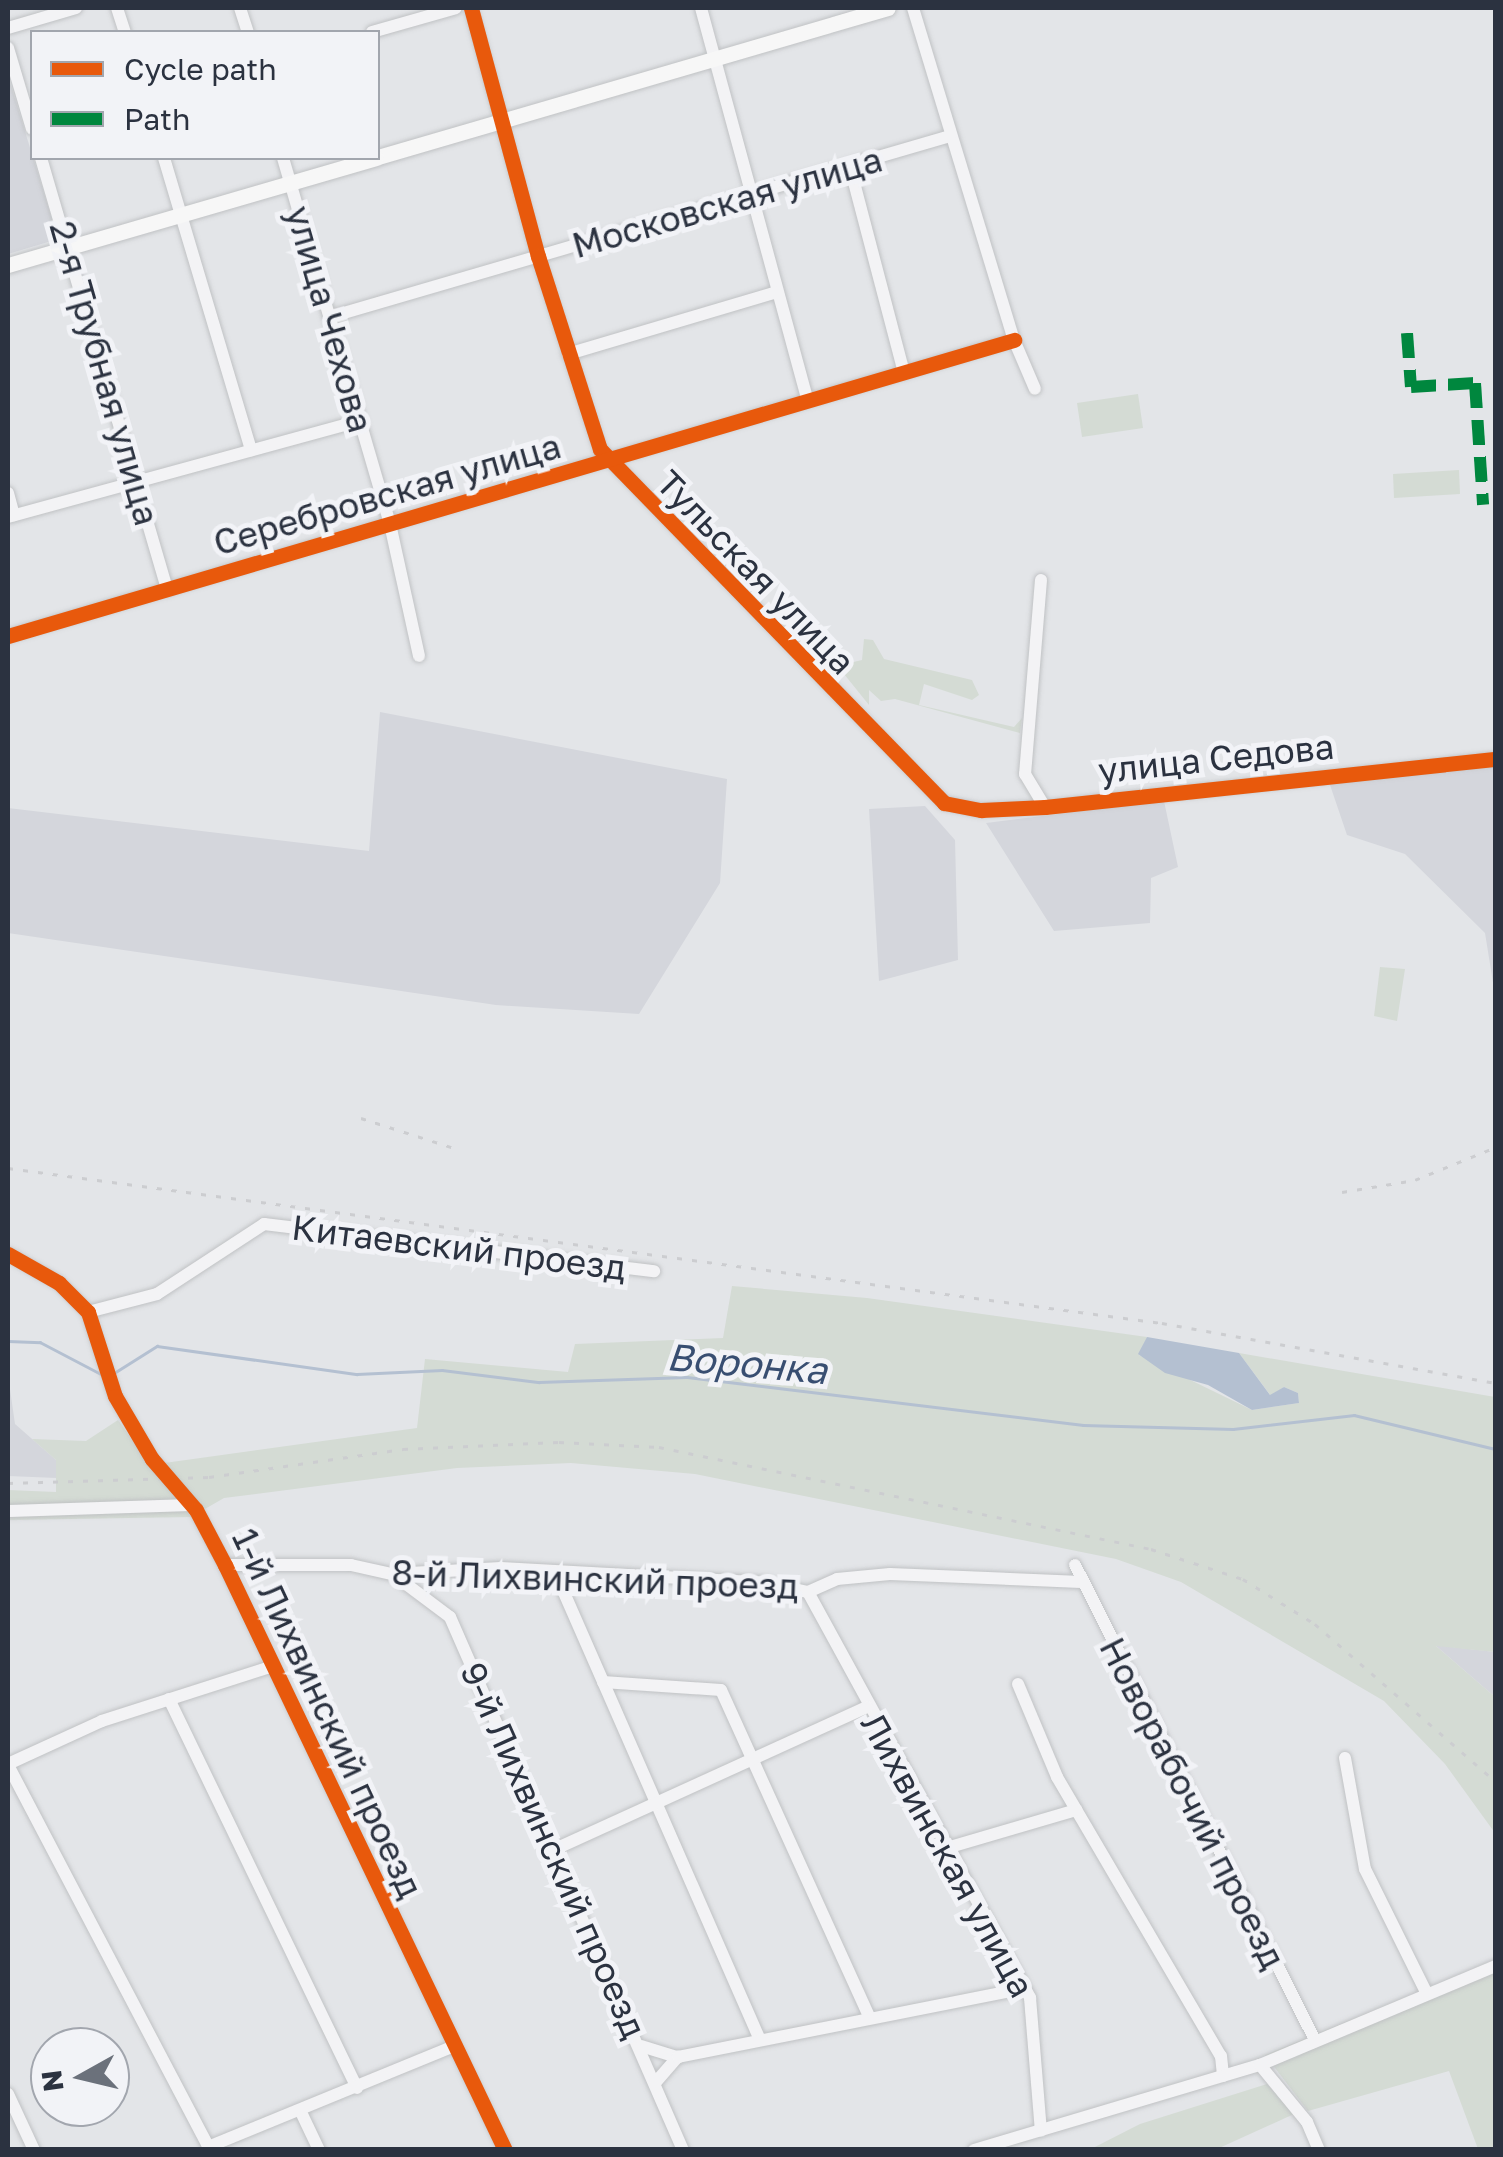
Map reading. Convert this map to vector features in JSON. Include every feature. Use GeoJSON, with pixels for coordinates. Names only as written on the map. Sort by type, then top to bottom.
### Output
{"type":"FeatureCollection","features":[{"type":"Feature","properties":{"kind":"main road"},"geometry":{"type":"LineString","coordinates":[[380,156],[888,8]]}},
{"type":"Feature","properties":{"kind":"main road"},"geometry":{"type":"LineString","coordinates":[[8,265],[366,160]]}},
{"type":"Feature","properties":{"kind":"street"},"geometry":{"type":"LineString","coordinates":[[8,28],[76,8]]}},
{"type":"Feature","properties":{"kind":"street"},"geometry":{"type":"LineString","coordinates":[[379,30],[456,8]]}},
{"type":"Feature","properties":{"kind":"street","name":"Тульская улица"},"geometry":{"type":"LineString","coordinates":[[471,8],[538,256],[568,354],[608,462],[944,803]]}},
{"type":"Feature","properties":{"kind":"street"},"geometry":{"type":"LineString","coordinates":[[700,8],[808,398]]}},
{"type":"Feature","properties":{"kind":"street"},"geometry":{"type":"LineString","coordinates":[[914,8],[1014,340],[1034,389]]}},
{"type":"Feature","properties":{"kind":"street"},"geometry":{"type":"LineString","coordinates":[[8,48],[30,122]]}},
{"type":"Feature","properties":{"kind":"street","name":"Московская улица"},"geometry":{"type":"LineString","coordinates":[[330,317],[950,136]]}},
{"type":"Feature","properties":{"kind":"street","name":"2-я Трубная улица"},"geometry":{"type":"LineString","coordinates":[[42,160],[166,590]]}},
{"type":"Feature","properties":{"kind":"street"},"geometry":{"type":"LineString","coordinates":[[165,160],[251,450]]}},
{"type":"Feature","properties":{"kind":"street","name":"улица Чехова"},"geometry":{"type":"LineString","coordinates":[[284,160],[390,524],[419,656]]}},
{"type":"Feature","properties":{"kind":"street"},"geometry":{"type":"LineString","coordinates":[[850,167],[904,372]]}},
{"type":"Feature","properties":{"kind":"street"},"geometry":{"type":"LineString","coordinates":[[568,354],[777,292]]}},
{"type":"Feature","properties":{"kind":"street","name":"Серебровская улица"},"geometry":{"type":"LineString","coordinates":[[8,636],[1014,340]]}},
{"type":"Feature","properties":{"kind":"street"},"geometry":{"type":"LineString","coordinates":[[8,494],[11,516],[360,421]]}},
{"type":"Feature","properties":{"kind":"street"},"geometry":{"type":"LineString","coordinates":[[1041,580],[1025,774],[1045,807]]}},
{"type":"Feature","properties":{"kind":"street","name":"улица Седова"},"geometry":{"type":"LineString","coordinates":[[944,803],[981,810],[1045,807],[1496,759]]}},
{"type":"Feature","properties":{"kind":"street","name":"Китаевский проезд"},"geometry":{"type":"LineString","coordinates":[[88,1312],[157,1294],[264,1224],[654,1271]]}},
{"type":"Feature","properties":{"kind":"street"},"geometry":{"type":"LineString","coordinates":[[8,1254],[60,1284],[88,1312]]}},
{"type":"Feature","properties":{"kind":"street","name":"1-й Лихвинский проезд"},"geometry":{"type":"LineString","coordinates":[[88,1312],[111,1388],[145,1450],[192,1506],[226,1564],[505,2150]]}},
{"type":"Feature","properties":{"kind":"street"},"geometry":{"type":"LineString","coordinates":[[8,1511],[192,1506]]}},
{"type":"Feature","properties":{"kind":"street","name":"8-й Лихвинский проезд"},"geometry":{"type":"LineString","coordinates":[[226,1564],[352,1565],[392,1574],[483,1568],[768,1583],[808,1592],[842,1578],[932,1572],[1082,1582]]}},
{"type":"Feature","properties":{"kind":"street","name":"Новорабочий проезд"},"geometry":{"type":"LineString","coordinates":[[1075,1565],[1182,1767],[1314,2038]]}},
{"type":"Feature","properties":{"kind":"street"},"geometry":{"type":"LineString","coordinates":[[555,1572],[660,1799],[760,2040]]}},
{"type":"Feature","properties":{"kind":"street","name":"9-й Лихвинский проезд"},"geometry":{"type":"LineString","coordinates":[[392,1574],[450,1617],[641,2046],[683,2150]]}},
{"type":"Feature","properties":{"kind":"street","name":"Лихвинская улица"},"geometry":{"type":"LineString","coordinates":[[808,1592],[943,1850],[1023,1988],[1039,2054],[1041,2131]]}},
{"type":"Feature","properties":{"kind":"street"},"geometry":{"type":"LineString","coordinates":[[273,1666],[169,1699],[8,1764],[209,2148],[454,2046]]}},
{"type":"Feature","properties":{"kind":"street"},"geometry":{"type":"LineString","coordinates":[[603,1682],[719,1688],[755,1758],[868,2016]]}},
{"type":"Feature","properties":{"kind":"street"},"geometry":{"type":"LineString","coordinates":[[1018,1684],[1076,1810],[1221,2056],[1223,2076]]}},
{"type":"Feature","properties":{"kind":"street"},"geometry":{"type":"LineString","coordinates":[[169,1699],[357,2088]]}},
{"type":"Feature","properties":{"kind":"street"},"geometry":{"type":"LineString","coordinates":[[553,1850],[867,1707]]}},
{"type":"Feature","properties":{"kind":"street"},"geometry":{"type":"LineString","coordinates":[[1345,1758],[1366,1869],[1426,1992]]}},
{"type":"Feature","properties":{"kind":"street"},"geometry":{"type":"LineString","coordinates":[[943,1850],[1076,1810]]}},
{"type":"Feature","properties":{"kind":"street"},"geometry":{"type":"LineString","coordinates":[[974,2150],[1260,2066],[1314,2038],[1496,1966]]}},
{"type":"Feature","properties":{"kind":"street"},"geometry":{"type":"LineString","coordinates":[[641,2046],[678,2057],[1023,1988]]}},
{"type":"Feature","properties":{"kind":"street"},"geometry":{"type":"LineString","coordinates":[[654,2083],[678,2057]]}},
{"type":"Feature","properties":{"kind":"street"},"geometry":{"type":"LineString","coordinates":[[1260,2066],[1308,2122],[1319,2150]]}},
{"type":"Feature","properties":{"kind":"street"},"geometry":{"type":"LineString","coordinates":[[8,2094],[34,2150]]}},
{"type":"Feature","properties":{"kind":"street"},"geometry":{"type":"LineString","coordinates":[[300,2110],[319,2150]]}},
{"type":"Feature","properties":{"kind":"shaded area"},"geometry":{"type":"Polygon","coordinates":[[[8,76],[30,148],[30,160],[34,160],[58,239],[8,254],[8,76]]]}},
{"type":"Feature","properties":{"kind":"shaded area"},"geometry":{"type":"Polygon","coordinates":[[[1138,394],[1143,428],[1082,437],[1077,403],[1138,394]]]}},
{"type":"Feature","properties":{"kind":"shaded area"},"geometry":{"type":"Polygon","coordinates":[[[1459,470],[1460,494],[1394,498],[1393,474],[1459,470]]]}},
{"type":"Feature","properties":{"kind":"shaded area"},"geometry":{"type":"Polygon","coordinates":[[[864,639],[873,640],[884,659],[972,680],[979,695],[972,700],[924,684],[919,705],[1014,727],[1022,718],[1020,733],[895,699],[881,701],[869,690],[869,705],[844,674],[845,664],[862,660],[864,639]]]}},
{"type":"Feature","properties":{"kind":"shaded area"},"geometry":{"type":"Polygon","coordinates":[[[380,712],[727,779],[720,883],[639,1014],[496,1005],[8,933],[8,808],[369,851],[380,712]]]}},
{"type":"Feature","properties":{"kind":"shaded area"},"geometry":{"type":"Polygon","coordinates":[[[1495,764],[1495,995],[1485,933],[1405,854],[1347,835],[1329,782],[1495,764]]]}},
{"type":"Feature","properties":{"kind":"shaded area"},"geometry":{"type":"Polygon","coordinates":[[[1164,801],[1178,867],[1151,878],[1150,923],[1054,931],[986,823],[1164,801]]]}},
{"type":"Feature","properties":{"kind":"shaded area"},"geometry":{"type":"Polygon","coordinates":[[[925,806],[955,840],[958,960],[879,981],[869,809],[925,806]]]}},
{"type":"Feature","properties":{"kind":"shaded area"},"geometry":{"type":"Polygon","coordinates":[[[1380,967],[1405,969],[1397,1021],[1374,1016],[1380,967]]]}},
{"type":"Feature","properties":{"kind":"shaded area"},"geometry":{"type":"Polygon","coordinates":[[[732,1286],[867,1298],[1147,1337],[1139,1355],[1252,1410],[1299,1403],[1298,1393],[1284,1387],[1271,1396],[1239,1353],[1495,1397],[1495,1652],[1436,1646],[1495,1697],[1495,1833],[1445,1764],[1384,1701],[1181,1582],[1116,1559],[695,1474],[571,1463],[457,1468],[224,1498],[191,1517],[8,1520],[8,1490],[56,1492],[56,1460],[32,1439],[86,1441],[118,1420],[150,1465],[417,1428],[425,1359],[568,1372],[575,1344],[723,1338],[732,1286]]]}},
{"type":"Feature","properties":{"kind":"shaded area"},"geometry":{"type":"Polygon","coordinates":[[[8,1375],[15,1424],[56,1460],[57,1478],[8,1476],[8,1375]]]}},
{"type":"Feature","properties":{"kind":"shaded area"},"geometry":{"type":"Polygon","coordinates":[[[1435,1645],[1495,1652],[1495,1697],[1435,1645]]]}},
{"type":"Feature","properties":{"kind":"shaded area"},"geometry":{"type":"Polygon","coordinates":[[[1495,1961],[1495,2149],[1478,2149],[1449,2071],[1308,2111],[1265,2055],[1495,1961]]]}},
{"type":"Feature","properties":{"kind":"shaded area"},"geometry":{"type":"Polygon","coordinates":[[[1267,2084],[1294,2114],[1217,2149],[1089,2150],[1140,2124],[1267,2084]]]}},
{"type":"Feature","properties":{"kind":"water"},"geometry":{"type":"Polygon","coordinates":[[[1147,1337],[1239,1353],[1270,1395],[1284,1387],[1298,1393],[1299,1403],[1252,1410],[1208,1385],[1165,1373],[1138,1354],[1147,1337]]]}},
{"type":"Feature","properties":{"kind":"waterway","name":"Воронка"},"geometry":{"type":"LineString","coordinates":[[8,1341],[40,1342],[101,1374]]}},
{"type":"Feature","properties":{"kind":"waterway","name":"Воронка"},"geometry":{"type":"LineString","coordinates":[[114,1373],[157,1346],[357,1374],[442,1370],[539,1382],[687,1377],[1083,1425],[1233,1429],[1354,1415],[1496,1449]]}},
{"type":"Feature","properties":{"kind":"railway"},"geometry":{"type":"LineString","coordinates":[[361,1118],[451,1147]]}},
{"type":"Feature","properties":{"kind":"railway"},"geometry":{"type":"LineString","coordinates":[[1342,1192],[1415,1180],[1496,1147]]}},
{"type":"Feature","properties":{"kind":"railway"},"geometry":{"type":"LineString","coordinates":[[8,1168],[1162,1323],[1496,1383]]}},
{"type":"Feature","properties":{"kind":"railway"},"geometry":{"type":"LineString","coordinates":[[8,1483],[209,1477],[403,1449],[559,1442],[659,1447],[1151,1549],[1243,1579],[1315,1624],[1496,1782]]}},
{"type":"Feature","properties":{"kind":"marked path"},"geometry":{"type":"LineString","coordinates":[[1407,333],[1411,387],[1475,383],[1483,505]]}},
{"type":"Feature","properties":{"kind":"cycle path"},"geometry":{"type":"LineString","coordinates":[[471,8],[538,256],[600,449],[944,803],[981,810],[1045,807],[1496,759]]}},
{"type":"Feature","properties":{"kind":"cycle path"},"geometry":{"type":"LineString","coordinates":[[8,636],[1014,340]]}},
{"type":"Feature","properties":{"kind":"cycle path"},"geometry":{"type":"LineString","coordinates":[[8,1254],[59,1283],[88,1312],[115,1396],[152,1459],[196,1510],[225,1565],[505,2150]]}}]}
